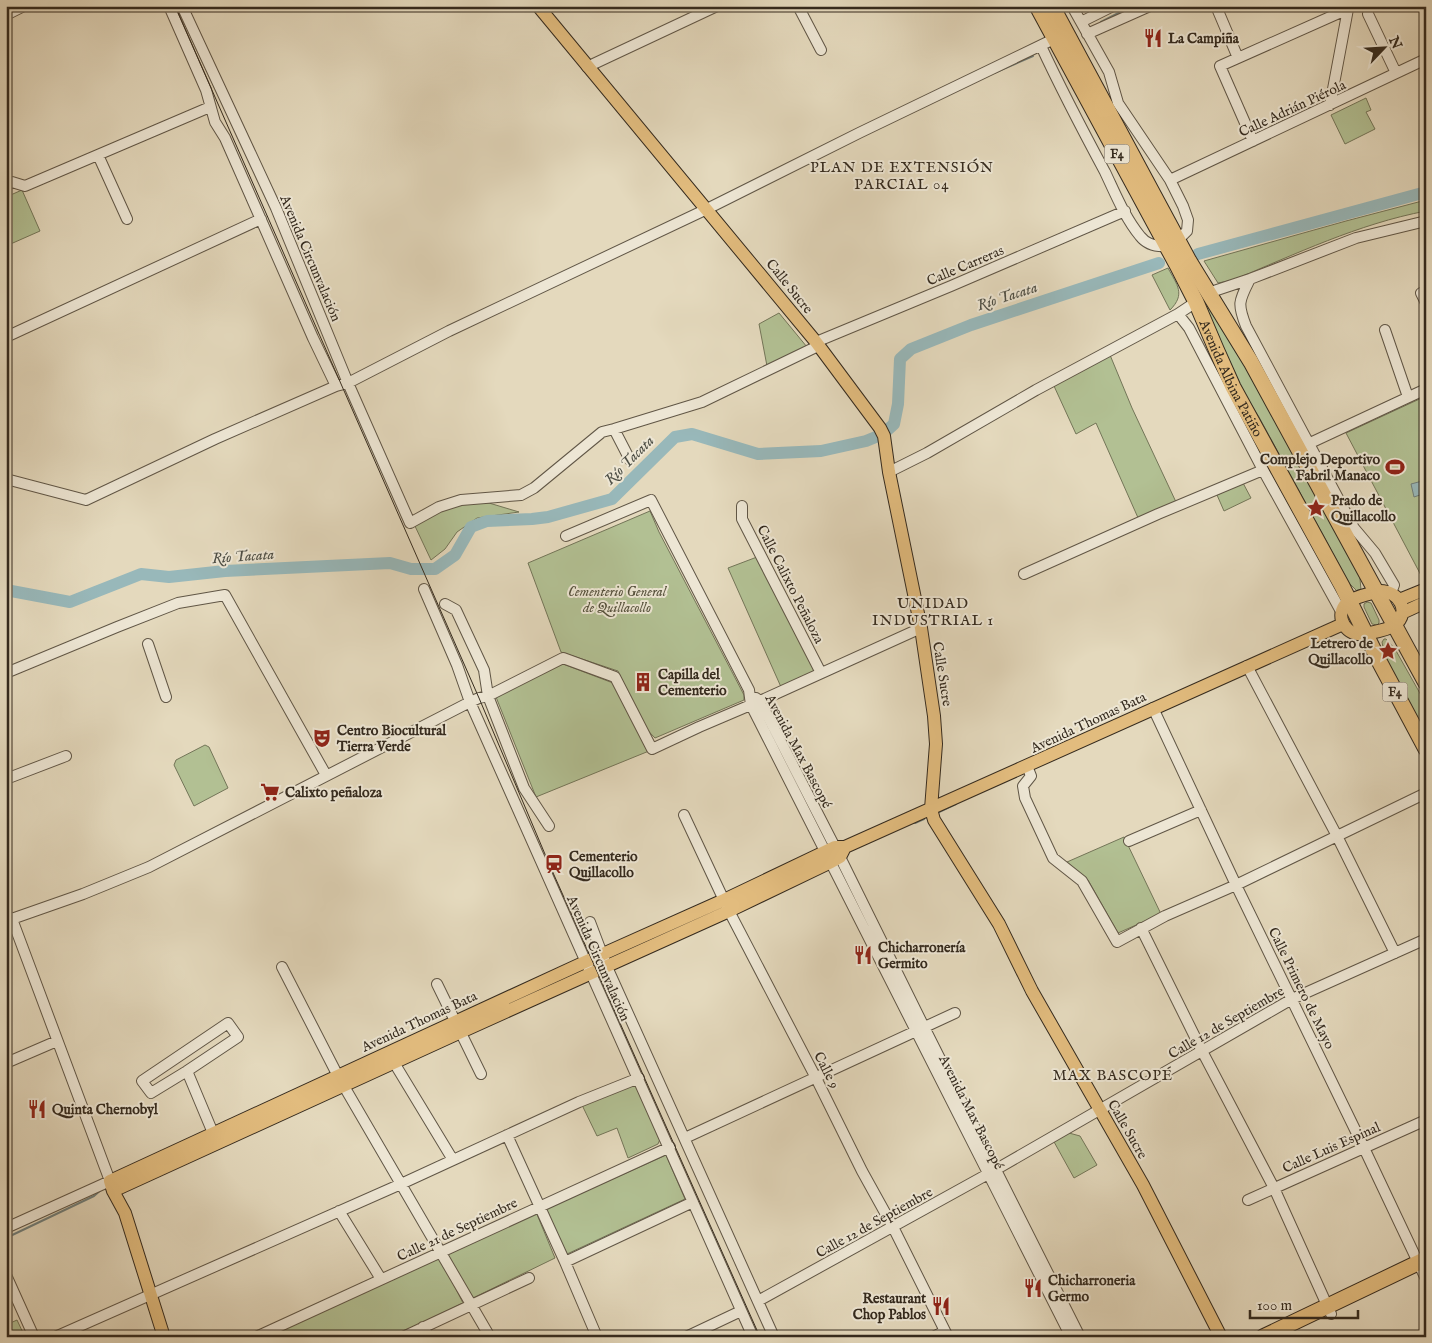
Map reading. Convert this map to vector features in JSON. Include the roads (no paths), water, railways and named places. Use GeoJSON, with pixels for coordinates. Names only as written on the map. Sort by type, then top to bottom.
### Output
{"type":"FeatureCollection","features":[{"type":"Feature","properties":{"kind":"highway","name":"Avenida Albina Patiño"},"geometry":{"type":"LineString","coordinates":[[1037,6],[1047,43],[1172,243]]}},
{"type":"Feature","properties":{"kind":"highway","name":"Avenida Albina Patiño"},"geometry":{"type":"LineString","coordinates":[[1052,6],[1172,243],[1202,297],[1251,362],[1393,605],[1426,683]]}},
{"type":"Feature","properties":{"kind":"highway","name":"Avenida Albina Patiño"},"geometry":{"type":"LineString","coordinates":[[1202,297],[1216,349],[1233,387],[1345,612],[1366,634],[1426,749]]}},
{"type":"Feature","properties":{"kind":"highway"},"geometry":{"type":"LineString","coordinates":[[1263,1337],[1424,1269]]}},
{"type":"Feature","properties":{"kind":"highway"},"geometry":{"type":"LineString","coordinates":[[1282,1337],[1329,1309]]}},
{"type":"Feature","properties":{"kind":"main road","name":"Calle Sucre"},"geometry":{"type":"LineString","coordinates":[[538,6],[817,344],[882,432],[921,628],[934,716],[936,744],[931,809],[934,820],[999,924],[1032,991],[1143,1185],[1221,1337]]}},
{"type":"Feature","properties":{"kind":"main road"},"geometry":{"type":"LineString","coordinates":[[1345,612],[1347,630],[1357,635],[1366,634],[1393,605],[1426,589]]}},
{"type":"Feature","properties":{"kind":"main road"},"geometry":{"type":"LineString","coordinates":[[1393,605],[1426,602]]}},
{"type":"Feature","properties":{"kind":"main road","name":"Avenida Thomas Bata"},"geometry":{"type":"LineString","coordinates":[[458,1026],[607,967],[836,853],[1247,666],[1345,612],[1393,605]]}},
{"type":"Feature","properties":{"kind":"main road","name":"Avenida Thomas Bata"},"geometry":{"type":"LineString","coordinates":[[111,1186],[458,1026],[602,954],[727,906]]}},
{"type":"Feature","properties":{"kind":"main road","name":"Avenida Thomas Bata"},"geometry":{"type":"LineString","coordinates":[[111,1186],[213,1133],[340,1081]]}},
{"type":"Feature","properties":{"kind":"main road"},"geometry":{"type":"LineString","coordinates":[[111,1186],[125,1213],[156,1337]]}},
{"type":"Feature","properties":{"kind":"main road"},"geometry":{"type":"LineString","coordinates":[[147,1296],[164,1337]]}},
{"type":"Feature","properties":{"kind":"street"},"geometry":{"type":"LineString","coordinates":[[6,14],[24,6]]}},
{"type":"Feature","properties":{"kind":"street","name":"Avenida Circunvalación"},"geometry":{"type":"LineString","coordinates":[[168,6],[206,90],[215,122],[225,138],[336,386]]}},
{"type":"Feature","properties":{"kind":"street","name":"Avenida Circunvalación"},"geometry":{"type":"LineString","coordinates":[[182,6],[276,208],[348,383],[410,523]]}},
{"type":"Feature","properties":{"kind":"street"},"geometry":{"type":"LineString","coordinates":[[587,67],[717,6]]}},
{"type":"Feature","properties":{"kind":"street"},"geometry":{"type":"LineString","coordinates":[[798,6],[821,50]]}},
{"type":"Feature","properties":{"kind":"street"},"geometry":{"type":"LineString","coordinates":[[6,479],[86,500],[215,438],[336,386],[348,383],[458,327],[707,209],[867,129],[1047,43],[1056,79],[1140,236],[1148,243],[1158,246],[1172,243],[1187,231],[1188,220],[1183,206],[1170,180],[1118,103],[1109,72],[1072,6]]}},
{"type":"Feature","properties":{"kind":"street"},"geometry":{"type":"LineString","coordinates":[[1081,22],[1113,6]]}},
{"type":"Feature","properties":{"kind":"street"},"geometry":{"type":"LineString","coordinates":[[1087,34],[1150,6]]}},
{"type":"Feature","properties":{"kind":"street"},"geometry":{"type":"LineString","coordinates":[[1216,6],[1238,58]]}},
{"type":"Feature","properties":{"kind":"street"},"geometry":{"type":"LineString","coordinates":[[1253,141],[1220,66],[1330,11],[1348,8],[1330,106]]}},
{"type":"Feature","properties":{"kind":"street"},"geometry":{"type":"LineString","coordinates":[[1368,14],[1396,73]]}},
{"type":"Feature","properties":{"kind":"street","name":"Calle Adrián Piérola"},"geometry":{"type":"LineString","coordinates":[[1170,180],[1426,59]]}},
{"type":"Feature","properties":{"kind":"street"},"geometry":{"type":"LineString","coordinates":[[6,185],[12,182],[25,186],[210,107]]}},
{"type":"Feature","properties":{"kind":"street"},"geometry":{"type":"LineString","coordinates":[[98,155],[127,219]]}},
{"type":"Feature","properties":{"kind":"street","name":"Calle Carreras"},"geometry":{"type":"LineString","coordinates":[[410,523],[439,507],[461,500],[521,494],[534,488],[602,432],[702,402],[817,344],[1125,211]]}},
{"type":"Feature","properties":{"kind":"street"},"geometry":{"type":"LineString","coordinates":[[6,337],[261,219]]}},
{"type":"Feature","properties":{"kind":"street"},"geometry":{"type":"LineString","coordinates":[[889,472],[927,453],[1052,381],[1178,314],[1202,297],[1356,238],[1426,221]]}},
{"type":"Feature","properties":{"kind":"street"},"geometry":{"type":"LineString","coordinates":[[1250,279],[1239,301],[1240,311],[1246,326],[1354,528],[1375,552],[1394,585],[1393,605]]}},
{"type":"Feature","properties":{"kind":"street"},"geometry":{"type":"LineString","coordinates":[[1178,314],[1189,328],[1263,470],[1345,612]]}},
{"type":"Feature","properties":{"kind":"street"},"geometry":{"type":"LineString","coordinates":[[1385,330],[1408,397]]}},
{"type":"Feature","properties":{"kind":"street"},"geometry":{"type":"LineString","coordinates":[[1308,444],[1426,389]]}},
{"type":"Feature","properties":{"kind":"street"},"geometry":{"type":"LineString","coordinates":[[614,429],[630,460]]}},
{"type":"Feature","properties":{"kind":"street"},"geometry":{"type":"LineString","coordinates":[[1024,574],[1158,514],[1263,470]]}},
{"type":"Feature","properties":{"kind":"street","name":"Avenida Max Bascopé"},"geometry":{"type":"LineString","coordinates":[[566,536],[651,500],[755,703],[836,853],[1071,1337]]}},
{"type":"Feature","properties":{"kind":"street","name":"Calle Calixto Peñaloza"},"geometry":{"type":"LineString","coordinates":[[742,506],[742,519],[821,673]]}},
{"type":"Feature","properties":{"kind":"street","name":"Avenida Circunvalación"},"geometry":{"type":"LineString","coordinates":[[424,589],[457,665],[470,702],[585,962],[670,1147],[753,1337]]}},
{"type":"Feature","properties":{"kind":"street"},"geometry":{"type":"LineString","coordinates":[[6,673],[117,626],[178,603],[225,595],[326,775]]}},
{"type":"Feature","properties":{"kind":"street"},"geometry":{"type":"LineString","coordinates":[[445,604],[456,610],[460,618],[484,670],[488,696],[524,788],[549,826]]}},
{"type":"Feature","properties":{"kind":"street"},"geometry":{"type":"LineString","coordinates":[[111,1186],[8,919],[84,894],[145,869],[470,702],[488,696],[563,658],[615,677],[652,749],[921,628]]}},
{"type":"Feature","properties":{"kind":"street"},"geometry":{"type":"LineString","coordinates":[[148,644],[166,697]]}},
{"type":"Feature","properties":{"kind":"street"},"geometry":{"type":"LineString","coordinates":[[1247,666],[1395,953]]}},
{"type":"Feature","properties":{"kind":"street","name":"Calle Primero de Mayo"},"geometry":{"type":"LineString","coordinates":[[1153,708],[1236,885],[1424,1269]]}},
{"type":"Feature","properties":{"kind":"street"},"geometry":{"type":"LineString","coordinates":[[6,778],[66,756]]}},
{"type":"Feature","properties":{"kind":"street"},"geometry":{"type":"LineString","coordinates":[[1027,766],[1030,776],[1023,786],[1025,798],[1053,858],[1082,881],[1117,942],[1141,928],[1236,885],[1426,792]]}},
{"type":"Feature","properties":{"kind":"street"},"geometry":{"type":"LineString","coordinates":[[1129,841],[1201,810]]}},
{"type":"Feature","properties":{"kind":"street","name":"Calle 9"},"geometry":{"type":"LineString","coordinates":[[684,815],[727,906],[862,1171],[893,1227],[946,1334]]}},
{"type":"Feature","properties":{"kind":"street","name":"Avenida Circunvalación"},"geometry":{"type":"LineString","coordinates":[[590,922],[607,967],[774,1337]]}},
{"type":"Feature","properties":{"kind":"street"},"geometry":{"type":"LineString","coordinates":[[1141,928],[1202,1051],[1274,1188],[1329,1309]]}},
{"type":"Feature","properties":{"kind":"street","name":"Calle 12 de Septiembre"},"geometry":{"type":"LineString","coordinates":[[758,1302],[992,1172],[1292,999],[1426,939]]}},
{"type":"Feature","properties":{"kind":"street"},"geometry":{"type":"LineString","coordinates":[[282,967],[340,1081],[490,1337]]}},
{"type":"Feature","properties":{"kind":"street"},"geometry":{"type":"LineString","coordinates":[[437,984],[480,1074]]}},
{"type":"Feature","properties":{"kind":"street"},"geometry":{"type":"LineString","coordinates":[[685,1138],[955,1013]]}},
{"type":"Feature","properties":{"kind":"street"},"geometry":{"type":"LineString","coordinates":[[228,1023],[238,1037],[187,1071],[151,1094],[142,1082],[228,1023]]}},
{"type":"Feature","properties":{"kind":"street"},"geometry":{"type":"LineString","coordinates":[[6,1063],[57,1042]]}},
{"type":"Feature","properties":{"kind":"street"},"geometry":{"type":"LineString","coordinates":[[390,1057],[453,1160]]}},
{"type":"Feature","properties":{"kind":"street"},"geometry":{"type":"LineString","coordinates":[[187,1071],[213,1133]]}},
{"type":"Feature","properties":{"kind":"street"},"geometry":{"type":"LineString","coordinates":[[55,1337],[401,1184],[579,1102],[639,1078]]}},
{"type":"Feature","properties":{"kind":"street","name":"Calle Luis Espinal"},"geometry":{"type":"LineString","coordinates":[[1248,1200],[1426,1120]]}},
{"type":"Feature","properties":{"kind":"street"},"geometry":{"type":"LineString","coordinates":[[507,1135],[597,1337]]}},
{"type":"Feature","properties":{"kind":"street","name":"Calle 21 de Septiembre"},"geometry":{"type":"LineString","coordinates":[[256,1337],[670,1147]]}},
{"type":"Feature","properties":{"kind":"street","name":"Avenida Max Bascopé"},"geometry":{"type":"LineString","coordinates":[[992,1172],[1080,1337]]}},
{"type":"Feature","properties":{"kind":"street","name":"Avenida Thomas Bata"},"geometry":{"type":"LineString","coordinates":[[6,1228],[111,1186]]}},
{"type":"Feature","properties":{"kind":"street"},"geometry":{"type":"LineString","coordinates":[[565,1262],[693,1202]]}},
{"type":"Feature","properties":{"kind":"street"},"geometry":{"type":"LineString","coordinates":[[339,1211],[381,1279]]}},
{"type":"Feature","properties":{"kind":"street"},"geometry":{"type":"LineString","coordinates":[[6,1275],[34,1337]]}},
{"type":"Feature","properties":{"kind":"street"},"geometry":{"type":"LineString","coordinates":[[403,1337],[426,1332],[472,1305],[529,1278]]}},
{"type":"Feature","properties":{"kind":"street"},"geometry":{"type":"LineString","coordinates":[[686,1337],[741,1312]]}},
{"type":"Feature","properties":{"kind":"street"},"geometry":{"type":"LineString","coordinates":[[933,1337],[946,1334]]}},
{"type":"Feature","properties":{"kind":"water"},"geometry":{"type":"Polygon","coordinates":[[[1426,480],[1426,493],[1414,497],[1411,484],[1426,480]]]}},
{"type":"Feature","properties":{"kind":"waterway"},"geometry":{"type":"LineString","coordinates":[[1101,22],[1132,6]]}},
{"type":"Feature","properties":{"kind":"waterway"},"geometry":{"type":"LineString","coordinates":[[994,73],[1033,56]]}},
{"type":"Feature","properties":{"kind":"waterway","name":"Río Tacata"},"geometry":{"type":"LineString","coordinates":[[1198,254],[1426,192]]}},
{"type":"Feature","properties":{"kind":"waterway","name":"Río Tacata"},"geometry":{"type":"LineString","coordinates":[[6,590],[70,602],[141,574],[169,577],[225,571],[390,563],[411,569],[435,569],[455,555],[471,527],[487,521],[548,517],[612,499],[675,437],[692,434],[758,454],[821,451],[866,441],[883,434],[894,424],[898,404],[900,359],[911,349],[971,325],[1159,263]]}},
{"type":"Feature","properties":{"kind":"waterway"},"geometry":{"type":"LineString","coordinates":[[939,812],[956,804]]}},
{"type":"Feature","properties":{"kind":"waterway"},"geometry":{"type":"LineString","coordinates":[[915,823],[924,819]]}},
{"type":"Feature","properties":{"kind":"waterway"},"geometry":{"type":"LineString","coordinates":[[6,1238],[94,1196],[102,1189]]}},
{"type":"Feature","properties":{"kind":"tram line"},"geometry":{"type":"LineString","coordinates":[[175,6],[479,698],[550,866],[760,1337]]}},
{"type":"Feature","properties":{"kind":"place","name":"La Campiña"},"geometry":{"type":"Point","coordinates":[1153,38]}},
{"type":"Feature","properties":{"kind":"place","name":"Complejo Deportivo Fabril Manaco"},"geometry":{"type":"Point","coordinates":[1395,467]}},
{"type":"Feature","properties":{"kind":"place","name":"Prado de Quillacollo"},"geometry":{"type":"Point","coordinates":[1316,508]}},
{"type":"Feature","properties":{"kind":"place","name":"Letrero de Quillacollo"},"geometry":{"type":"Point","coordinates":[1388,651]}},
{"type":"Feature","properties":{"kind":"place","name":"Capilla del Cementerio"},"geometry":{"type":"Point","coordinates":[643,682]}},
{"type":"Feature","properties":{"kind":"place","name":"Centro Biocultural Tierra Verde"},"geometry":{"type":"Point","coordinates":[322,738]}},
{"type":"Feature","properties":{"kind":"place","name":"Calixto peñaloza"},"geometry":{"type":"Point","coordinates":[270,792]}},
{"type":"Feature","properties":{"kind":"place","name":"Cementerio Quillacollo"},"geometry":{"type":"Point","coordinates":[554,864]}},
{"type":"Feature","properties":{"kind":"place","name":"Chicharronería Germito"},"geometry":{"type":"Point","coordinates":[863,955]}},
{"type":"Feature","properties":{"kind":"place","name":"Quinta Chernobyl"},"geometry":{"type":"Point","coordinates":[37,1109]}},
{"type":"Feature","properties":{"kind":"place","name":"Chicharroneria Germo"},"geometry":{"type":"Point","coordinates":[1033,1288]}},
{"type":"Feature","properties":{"kind":"place","name":"Restaurant Chop Pablos"},"geometry":{"type":"Point","coordinates":[941,1306]}},
{"type":"Feature","properties":{"kind":"district","name":"PLAN DE EXTENSIÓN PARCIAL 04"},"geometry":{"type":"Point","coordinates":[902,176]}},
{"type":"Feature","properties":{"kind":"district","name":"UNIDAD INDUSTRIAL 1"},"geometry":{"type":"Point","coordinates":[933,612]}},
{"type":"Feature","properties":{"kind":"district","name":"MAX BASCOPÉ"},"geometry":{"type":"Point","coordinates":[1113,1075]}},
{"type":"Feature","properties":{"kind":"park label","name":"Cementerio General de Quillacollo"},"geometry":{"type":"Point","coordinates":[617,600]}}]}
